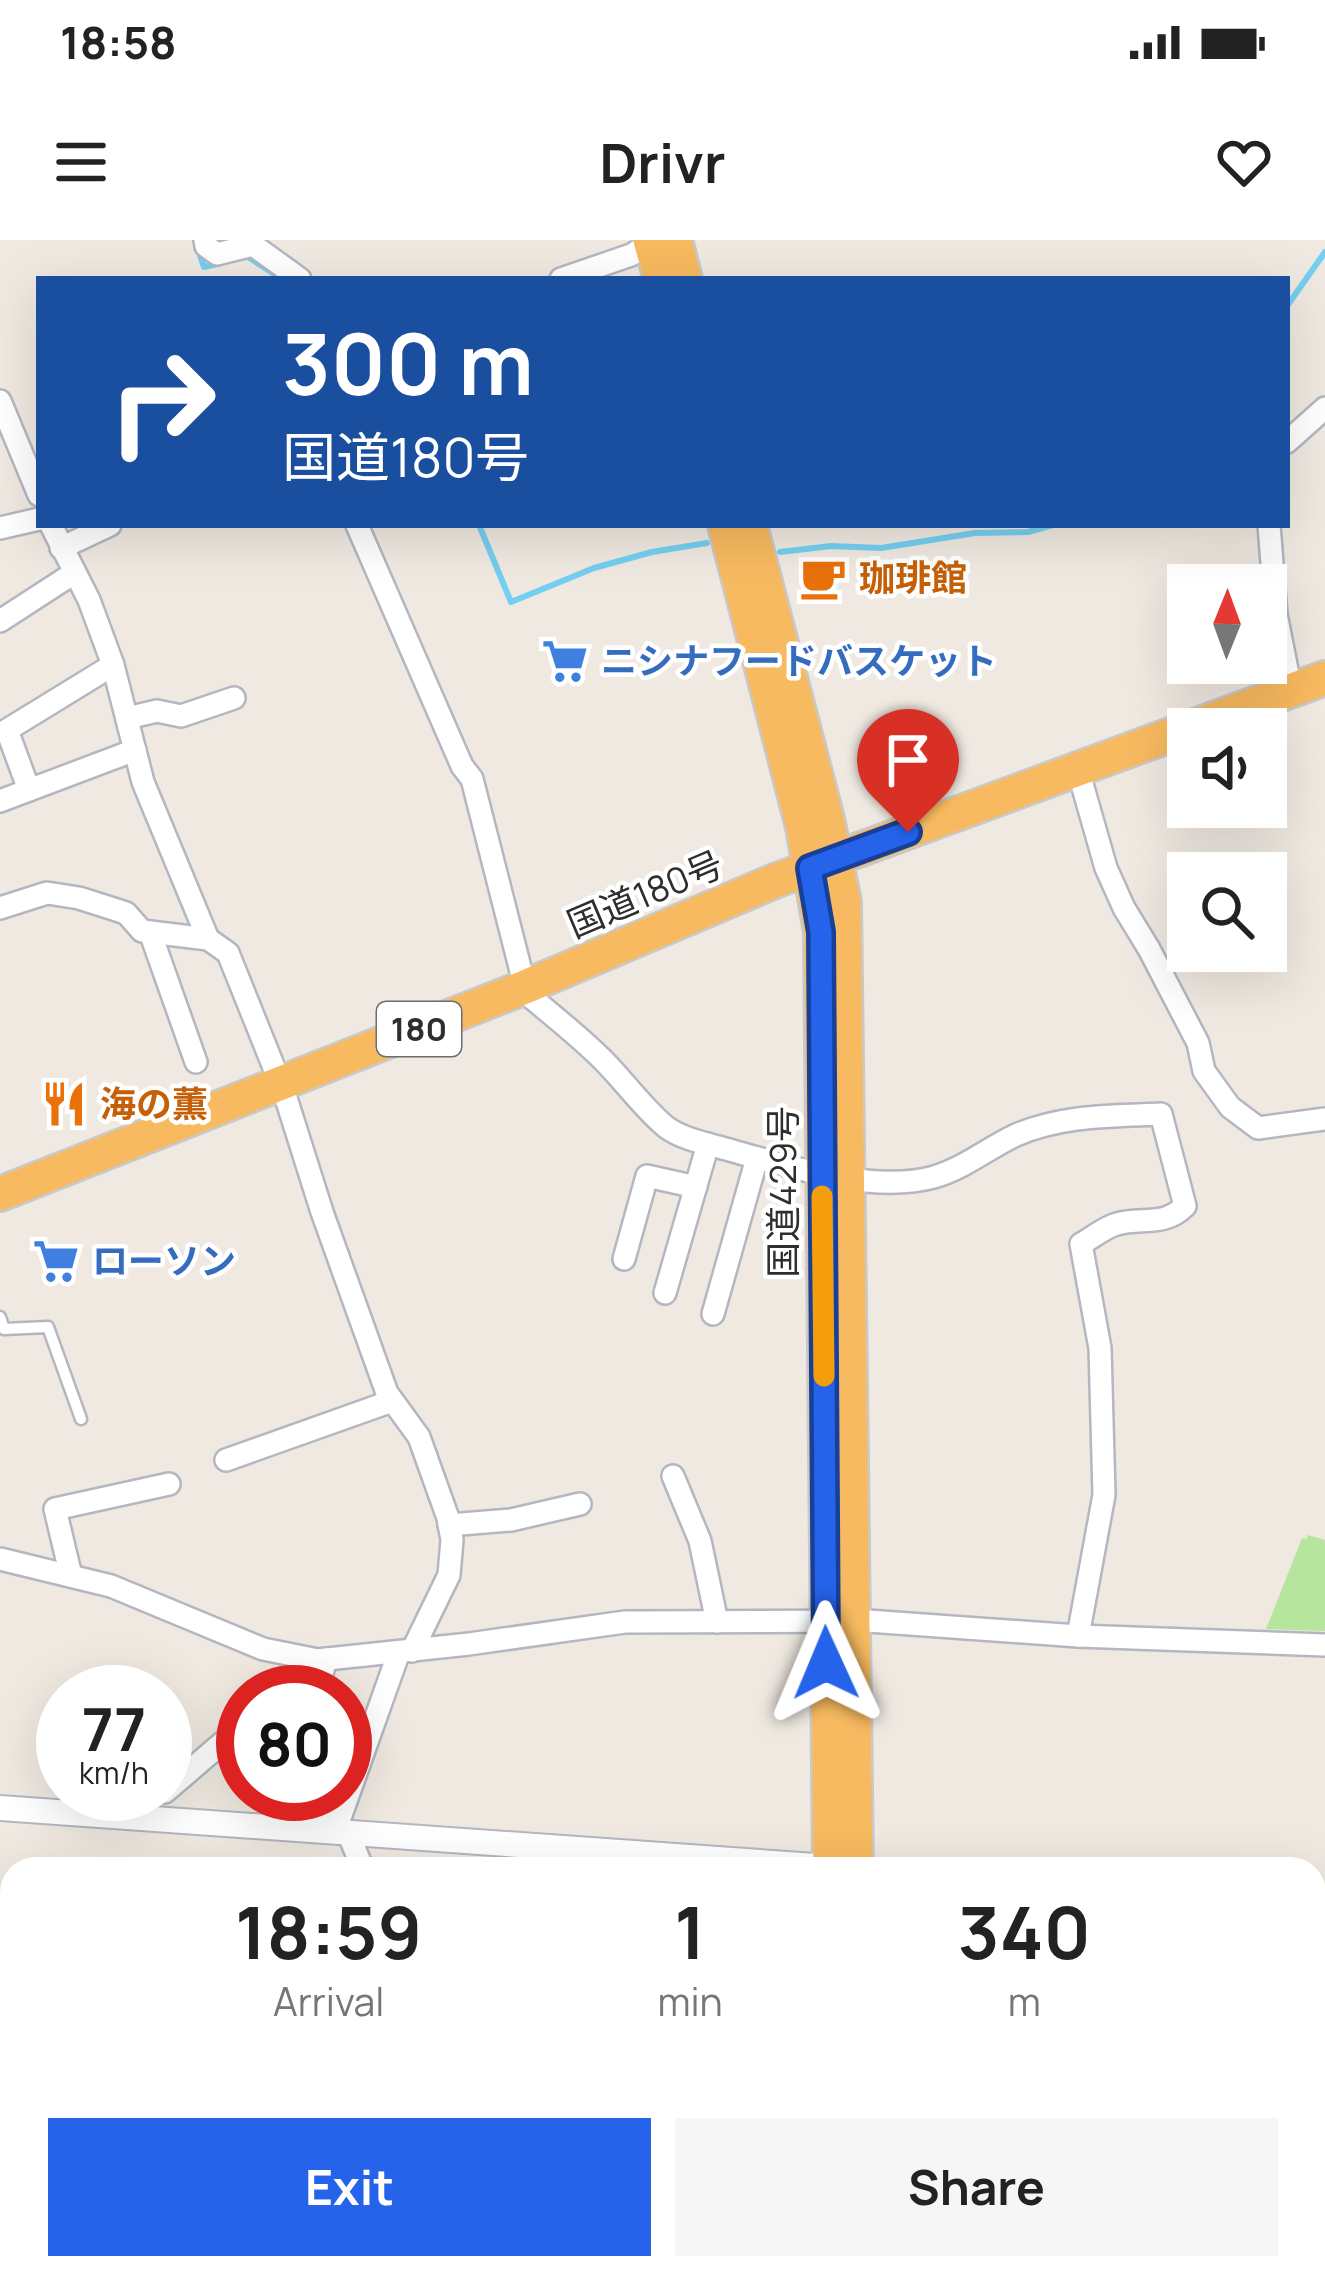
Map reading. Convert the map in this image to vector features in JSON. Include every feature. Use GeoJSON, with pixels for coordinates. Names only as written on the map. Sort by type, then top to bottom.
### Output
{"type":"FeatureCollection","features":[{"type":"Feature","properties":{"kind":"highway"},"geometry":{"type":"LineString","coordinates":[[658,241],[661,276]]}},
{"type":"Feature","properties":{"kind":"highway"},"geometry":{"type":"LineString","coordinates":[[658,241],[683,276]]}},
{"type":"Feature","properties":{"kind":"highway","name":"国道429号"},"geometry":{"type":"LineString","coordinates":[[726,528],[797,803],[844,902],[834,1174],[840,1622],[853,1857]]}},
{"type":"Feature","properties":{"kind":"highway","name":"国道429号"},"geometry":{"type":"LineString","coordinates":[[751,528],[823,864]]}},
{"type":"Feature","properties":{"kind":"highway","name":"国道180号"},"geometry":{"type":"LineString","coordinates":[[0,1194],[526,987],[823,864],[1325,678]]}},
{"type":"Feature","properties":{"kind":"highway","name":"国道429号"},"geometry":{"type":"LineString","coordinates":[[830,1857],[840,1622]]}},
{"type":"Feature","properties":{"kind":"street"},"geometry":{"type":"LineString","coordinates":[[205,240],[217,254],[253,245],[296,276]]}},
{"type":"Feature","properties":{"kind":"street"},"geometry":{"type":"LineString","coordinates":[[570,276],[658,241]]}},
{"type":"Feature","properties":{"kind":"street"},"geometry":{"type":"LineString","coordinates":[[0,401],[36,488]]}},
{"type":"Feature","properties":{"kind":"street"},"geometry":{"type":"LineString","coordinates":[[1290,439],[1325,409]]}},
{"type":"Feature","properties":{"kind":"street"},"geometry":{"type":"LineString","coordinates":[[0,528],[36,520]]}},
{"type":"Feature","properties":{"kind":"street"},"geometry":{"type":"LineString","coordinates":[[52,528],[113,664],[143,782],[208,939]]}},
{"type":"Feature","properties":{"kind":"street"},"geometry":{"type":"LineString","coordinates":[[61,548],[104,528]]}},
{"type":"Feature","properties":{"kind":"street"},"geometry":{"type":"LineString","coordinates":[[358,528],[462,766],[472,778],[526,987],[668,1128],[757,1158],[892,1182],[929,1179],[961,1168],[1015,1136],[1050,1124],[1086,1117],[1161,1114],[1185,1206],[1177,1214],[1149,1222],[1117,1223],[1081,1244],[1100,1348],[1104,1495],[1078,1636]]}},
{"type":"Feature","properties":{"kind":"street"},"geometry":{"type":"LineString","coordinates":[[1269,528],[1276,614],[1291,691]]}},
{"type":"Feature","properties":{"kind":"street"},"geometry":{"type":"LineString","coordinates":[[0,621],[74,573]]}},
{"type":"Feature","properties":{"kind":"street"},"geometry":{"type":"LineString","coordinates":[[28,790],[7,730],[113,664]]}},
{"type":"Feature","properties":{"kind":"street"},"geometry":{"type":"LineString","coordinates":[[127,718],[157,711],[181,716],[234,698]]}},
{"type":"Feature","properties":{"kind":"street"},"geometry":{"type":"LineString","coordinates":[[0,801],[135,750]]}},
{"type":"Feature","properties":{"kind":"street"},"geometry":{"type":"LineString","coordinates":[[1078,770],[1106,868],[1198,1042],[1204,1071],[1230,1107],[1258,1128],[1325,1119]]}},
{"type":"Feature","properties":{"kind":"street"},"geometry":{"type":"LineString","coordinates":[[0,908],[47,893],[79,898],[126,913],[142,932],[208,939],[229,953],[281,1084],[322,1212],[392,1401],[430,1460],[452,1540],[449,1575],[405,1651],[342,1833]]}},
{"type":"Feature","properties":{"kind":"street"},"geometry":{"type":"LineString","coordinates":[[150,932],[196,1062]]}},
{"type":"Feature","properties":{"kind":"street"},"geometry":{"type":"LineString","coordinates":[[665,1293],[708,1144]]}},
{"type":"Feature","properties":{"kind":"street"},"geometry":{"type":"LineString","coordinates":[[713,1314],[757,1158]]}},
{"type":"Feature","properties":{"kind":"street"},"geometry":{"type":"LineString","coordinates":[[624,1259],[647,1176],[696,1187]]}},
{"type":"Feature","properties":{"kind":"street"},"geometry":{"type":"LineString","coordinates":[[226,1460],[392,1401]]}},
{"type":"Feature","properties":{"kind":"street"},"geometry":{"type":"LineString","coordinates":[[673,1476],[700,1541],[717,1622]]}},
{"type":"Feature","properties":{"kind":"street"},"geometry":{"type":"LineString","coordinates":[[71,1576],[55,1509],[169,1484]]}},
{"type":"Feature","properties":{"kind":"street"},"geometry":{"type":"LineString","coordinates":[[449,1525],[511,1520],[580,1504]]}},
{"type":"Feature","properties":{"kind":"street"},"geometry":{"type":"LineString","coordinates":[[0,1559],[111,1586],[263,1649],[322,1660],[607,1624],[717,1622],[840,1622],[1325,1646]]}},
{"type":"Feature","properties":{"kind":"street"},"geometry":{"type":"LineString","coordinates":[[316,1665],[322,1660]]}},
{"type":"Feature","properties":{"kind":"street"},"geometry":{"type":"LineString","coordinates":[[321,1665],[322,1660]]}},
{"type":"Feature","properties":{"kind":"street"},"geometry":{"type":"LineString","coordinates":[[192,1769],[216,1748]]}},
{"type":"Feature","properties":{"kind":"street"},"geometry":{"type":"LineString","coordinates":[[4,1815],[36,1815]]}},
{"type":"Feature","properties":{"kind":"street"},"geometry":{"type":"LineString","coordinates":[[190,1821],[648,1857]]}},
{"type":"Feature","properties":{"kind":"street"},"geometry":{"type":"LineString","coordinates":[[331,1821],[356,1857]]}},
{"type":"Feature","properties":{"kind":"lane"},"geometry":{"type":"LineString","coordinates":[[0,1317],[4,1329],[48,1328],[81,1419]]}},
{"type":"Feature","properties":{"kind":"green space"},"geometry":{"type":"Polygon","coordinates":[[[1302,1538],[1325,1540],[1325,1631],[1266,1629],[1302,1538]]]}},
{"type":"Feature","properties":{"kind":"waterway"},"geometry":{"type":"LineString","coordinates":[[195,240],[204,267],[221,263]]}},
{"type":"Feature","properties":{"kind":"waterway"},"geometry":{"type":"LineString","coordinates":[[1290,302],[1325,252]]}},
{"type":"Feature","properties":{"kind":"waterway"},"geometry":{"type":"LineString","coordinates":[[245,255],[277,276]]}},
{"type":"Feature","properties":{"kind":"waterway"},"geometry":{"type":"LineString","coordinates":[[480,528],[511,602],[594,568],[707,543]]}},
{"type":"Feature","properties":{"kind":"waterway"},"geometry":{"type":"LineString","coordinates":[[780,552],[831,546],[881,548],[1042,528]]}},
{"type":"Feature","properties":{"kind":"slow traffic"},"geometry":{"type":"LineString","coordinates":[[822,1196],[824,1376]]}},
{"type":"Feature","properties":{"kind":"place","name":"珈琲館"},"geometry":{"type":"Point","coordinates":[823,578]}},
{"type":"Feature","properties":{"kind":"place","name":"ニシナフードバスケット"},"geometry":{"type":"Point","coordinates":[565,661]}},
{"type":"Feature","properties":{"kind":"place","name":"海の薫"},"geometry":{"type":"Point","coordinates":[64,1104]}},
{"type":"Feature","properties":{"kind":"place","name":"ローソン"},"geometry":{"type":"Point","coordinates":[56,1261]}},
{"type":"Feature","properties":{"kind":"route"},"geometry":{"type":"LineString","coordinates":[[826,1663],[821,932],[810,868],[908,832]]}}]}
